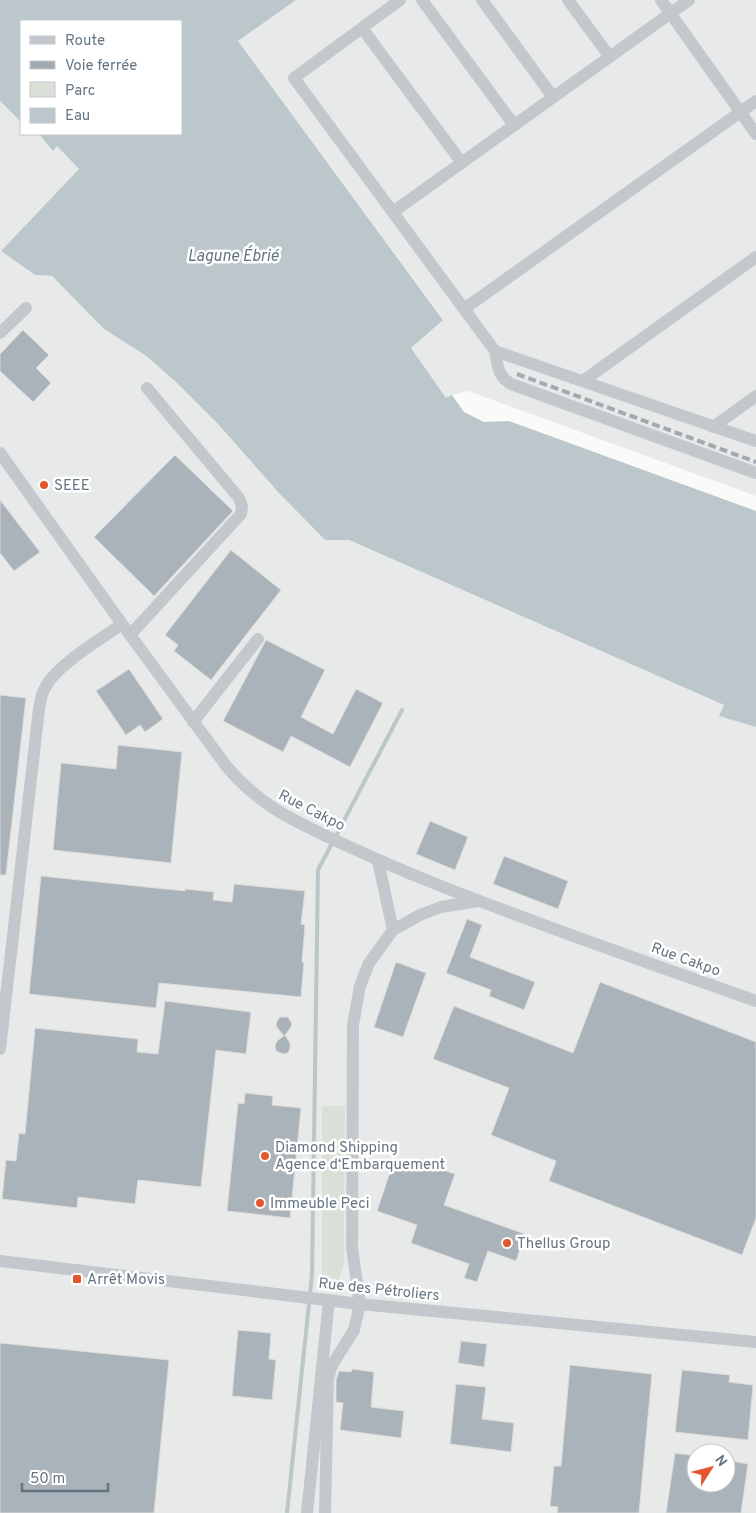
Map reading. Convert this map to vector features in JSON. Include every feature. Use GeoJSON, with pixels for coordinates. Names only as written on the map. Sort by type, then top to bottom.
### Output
{"type":"FeatureCollection","features":[{"type":"Feature","properties":{"kind":"street"},"geometry":{"type":"LineString","coordinates":[[400,0],[294,78],[495,350],[499,372],[503,378],[511,384],[756,473]]}},
{"type":"Feature","properties":{"kind":"street"},"geometry":{"type":"LineString","coordinates":[[422,0],[514,125]]}},
{"type":"Feature","properties":{"kind":"street"},"geometry":{"type":"LineString","coordinates":[[482,0],[554,97]]}},
{"type":"Feature","properties":{"kind":"street"},"geometry":{"type":"LineString","coordinates":[[568,0],[610,57]]}},
{"type":"Feature","properties":{"kind":"street"},"geometry":{"type":"LineString","coordinates":[[662,0],[756,134]]}},
{"type":"Feature","properties":{"kind":"street"},"geometry":{"type":"LineString","coordinates":[[393,212],[689,0]]}},
{"type":"Feature","properties":{"kind":"street"},"geometry":{"type":"LineString","coordinates":[[362,28],[462,163]]}},
{"type":"Feature","properties":{"kind":"street"},"geometry":{"type":"LineString","coordinates":[[464,309],[756,101]]}},
{"type":"Feature","properties":{"kind":"street"},"geometry":{"type":"LineString","coordinates":[[583,381],[756,257]]}},
{"type":"Feature","properties":{"kind":"street"},"geometry":{"type":"LineString","coordinates":[[0,334],[26,308]]}},
{"type":"Feature","properties":{"kind":"street"},"geometry":{"type":"LineString","coordinates":[[495,350],[756,441]]}},
{"type":"Feature","properties":{"kind":"street"},"geometry":{"type":"LineString","coordinates":[[130,635],[241,514],[242,506],[239,498],[147,388]]}},
{"type":"Feature","properties":{"kind":"street"},"geometry":{"type":"LineString","coordinates":[[714,427],[756,396]]}},
{"type":"Feature","properties":{"kind":"street","name":"Rue Cakpo"},"geometry":{"type":"LineString","coordinates":[[0,453],[193,722],[243,786],[267,805],[323,835],[378,861],[478,901],[756,1001]]}},
{"type":"Feature","properties":{"kind":"street"},"geometry":{"type":"LineString","coordinates":[[0,1049],[39,709],[44,690],[53,676],[67,664],[122,624]]}},
{"type":"Feature","properties":{"kind":"street"},"geometry":{"type":"LineString","coordinates":[[193,722],[258,639]]}},
{"type":"Feature","properties":{"kind":"street"},"geometry":{"type":"LineString","coordinates":[[378,861],[392,930]]}},
{"type":"Feature","properties":{"kind":"street"},"geometry":{"type":"LineString","coordinates":[[325,1513],[328,1379],[332,1365],[354,1330],[360,1304],[352,1248],[353,1025],[360,986],[369,963],[392,930],[420,915],[441,907],[478,901]]}},
{"type":"Feature","properties":{"kind":"street","name":"Rue des Pétroliers"},"geometry":{"type":"LineString","coordinates":[[0,1261],[360,1304],[756,1342]]}},
{"type":"Feature","properties":{"kind":"street"},"geometry":{"type":"LineString","coordinates":[[307,1513],[326,1300]]}},
{"type":"Feature","properties":{"kind":"shaded area"},"geometry":{"type":"Polygon","coordinates":[[[296,0],[756,0],[756,496],[468,391],[452,395],[446,399],[411,348],[443,319],[238,41],[296,0]]]}},
{"type":"Feature","properties":{"kind":"shaded area"},"geometry":{"type":"Polygon","coordinates":[[[0,101],[20,121],[20,135],[40,135],[53,150],[57,146],[79,169],[1,251],[35,275],[52,276],[104,329],[145,355],[176,382],[218,424],[278,492],[325,540],[349,540],[724,705],[720,716],[756,727],[756,1513],[0,1513],[0,101]]]}},
{"type":"Feature","properties":{"kind":"green space"},"geometry":{"type":"Polygon","coordinates":[[[322,1106],[345,1106],[344,1262],[339,1282],[334,1289],[322,1289],[322,1106]]]}},
{"type":"Feature","properties":{"kind":"water","name":"Lagune Ébrié"},"geometry":{"type":"Polygon","coordinates":[[[0,0],[296,0],[238,41],[443,320],[411,348],[446,398],[452,395],[464,412],[484,422],[509,421],[756,511],[756,727],[719,716],[724,705],[349,540],[325,540],[278,492],[218,424],[176,382],[145,355],[104,329],[52,276],[35,275],[1,251],[79,169],[57,146],[53,151],[40,135],[182,135],[182,20],[20,20],[20,121],[0,101],[0,0]]]}},
{"type":"Feature","properties":{"kind":"building"},"geometry":{"type":"Polygon","coordinates":[[[23,330],[49,355],[36,368],[51,383],[33,402],[0,371],[0,354],[23,330]]]}},
{"type":"Feature","properties":{"kind":"building"},"geometry":{"type":"Polygon","coordinates":[[[175,455],[233,511],[154,596],[94,537],[175,455]]]}},
{"type":"Feature","properties":{"kind":"building"},"geometry":{"type":"Polygon","coordinates":[[[0,500],[40,552],[14,571],[0,553],[0,500]]]}},
{"type":"Feature","properties":{"kind":"building"},"geometry":{"type":"Polygon","coordinates":[[[231,550],[281,590],[211,680],[174,651],[178,645],[165,635],[231,550]]]}},
{"type":"Feature","properties":{"kind":"building"},"geometry":{"type":"Polygon","coordinates":[[[266,640],[325,670],[301,717],[333,734],[356,689],[383,703],[350,767],[291,736],[283,752],[223,721],[266,640]]]}},
{"type":"Feature","properties":{"kind":"building"},"geometry":{"type":"Polygon","coordinates":[[[129,669],[163,719],[145,732],[140,725],[126,735],[96,691],[129,669]]]}},
{"type":"Feature","properties":{"kind":"building"},"geometry":{"type":"Polygon","coordinates":[[[0,695],[26,698],[6,875],[0,875],[0,695]]]}},
{"type":"Feature","properties":{"kind":"building"},"geometry":{"type":"Polygon","coordinates":[[[118,745],[182,752],[171,863],[53,850],[61,763],[116,769],[118,745]]]}},
{"type":"Feature","properties":{"kind":"building"},"geometry":{"type":"Polygon","coordinates":[[[430,821],[468,837],[455,870],[416,854],[430,821]]]}},
{"type":"Feature","properties":{"kind":"building"},"geometry":{"type":"Polygon","coordinates":[[[504,856],[568,881],[558,909],[493,884],[504,856]]]}},
{"type":"Feature","properties":{"kind":"building"},"geometry":{"type":"Polygon","coordinates":[[[41,876],[185,891],[185,889],[214,892],[213,900],[232,902],[234,884],[305,891],[301,924],[305,925],[301,997],[159,983],[156,1008],[29,994],[41,876]]]}},
{"type":"Feature","properties":{"kind":"building"},"geometry":{"type":"Polygon","coordinates":[[[467,919],[482,925],[470,957],[535,982],[524,1010],[489,996],[491,990],[446,973],[467,919]]]}},
{"type":"Feature","properties":{"kind":"building"},"geometry":{"type":"Polygon","coordinates":[[[396,962],[426,973],[403,1037],[374,1027],[396,962]]]}},
{"type":"Feature","properties":{"kind":"building"},"geometry":{"type":"Polygon","coordinates":[[[600,982],[756,1042],[756,1218],[742,1255],[549,1181],[556,1161],[491,1135],[509,1088],[433,1059],[454,1006],[573,1053],[600,982]]]}},
{"type":"Feature","properties":{"kind":"building"},"geometry":{"type":"Polygon","coordinates":[[[165,1001],[251,1012],[246,1054],[216,1050],[201,1187],[138,1180],[135,1204],[78,1197],[77,1208],[2,1199],[6,1160],[16,1161],[19,1133],[25,1134],[35,1028],[138,1039],[137,1052],[158,1054],[165,1001]]]}},
{"type":"Feature","properties":{"kind":"building"},"geometry":{"type":"Polygon","coordinates":[[[280,1017],[288,1017],[292,1024],[284,1036],[276,1026],[280,1017]]]}},
{"type":"Feature","properties":{"kind":"building"},"geometry":{"type":"Polygon","coordinates":[[[285,1035],[290,1043],[290,1048],[288,1053],[283,1054],[276,1051],[275,1046],[277,1041],[285,1035]]]}},
{"type":"Feature","properties":{"kind":"building"},"geometry":{"type":"Polygon","coordinates":[[[245,1093],[273,1096],[272,1105],[301,1108],[290,1218],[227,1211],[238,1103],[244,1104],[245,1093]]]}},
{"type":"Feature","properties":{"kind":"building"},"geometry":{"type":"Polygon","coordinates":[[[394,1160],[418,1168],[420,1162],[455,1174],[444,1205],[525,1234],[516,1261],[488,1251],[477,1282],[464,1278],[469,1264],[411,1243],[417,1225],[377,1211],[394,1160]]]}},
{"type":"Feature","properties":{"kind":"building"},"geometry":{"type":"Polygon","coordinates":[[[238,1330],[271,1333],[269,1359],[276,1360],[272,1400],[232,1396],[238,1330]]]}},
{"type":"Feature","properties":{"kind":"building"},"geometry":{"type":"Polygon","coordinates":[[[461,1341],[487,1344],[484,1367],[458,1363],[461,1341]]]}},
{"type":"Feature","properties":{"kind":"building"},"geometry":{"type":"Polygon","coordinates":[[[0,1343],[169,1360],[154,1513],[0,1513],[0,1343]]]}},
{"type":"Feature","properties":{"kind":"building"},"geometry":{"type":"Polygon","coordinates":[[[570,1365],[652,1374],[639,1513],[557,1513],[558,1507],[550,1506],[554,1466],[561,1466],[570,1365]]]}},
{"type":"Feature","properties":{"kind":"building"},"geometry":{"type":"Polygon","coordinates":[[[352,1369],[374,1372],[371,1407],[404,1411],[401,1438],[340,1430],[343,1403],[336,1402],[336,1380],[339,1371],[351,1372],[352,1369]]]}},
{"type":"Feature","properties":{"kind":"building"},"geometry":{"type":"Polygon","coordinates":[[[682,1370],[730,1375],[729,1382],[753,1385],[748,1440],[675,1432],[682,1370]]]}},
{"type":"Feature","properties":{"kind":"building"},"geometry":{"type":"Polygon","coordinates":[[[456,1384],[486,1387],[482,1419],[514,1423],[511,1452],[450,1444],[456,1384]]]}},
{"type":"Feature","properties":{"kind":"building"},"geometry":{"type":"Polygon","coordinates":[[[675,1453],[686,1455],[686,1493],[736,1493],[736,1462],[748,1464],[741,1513],[666,1513],[675,1453]]]}},
{"type":"Feature","properties":{"kind":"waterway"},"geometry":{"type":"LineString","coordinates":[[287,1513],[312,1275],[318,870],[402,710]]}},
{"type":"Feature","properties":{"kind":"railway"},"geometry":{"type":"LineString","coordinates":[[517,374],[756,462]]}},
{"type":"Feature","properties":{"kind":"place","name":"SEEE"},"geometry":{"type":"Point","coordinates":[44,485]}},
{"type":"Feature","properties":{"kind":"place","name":"Diamond Shipping Agence d‘Embarquement"},"geometry":{"type":"Point","coordinates":[265,1156]}},
{"type":"Feature","properties":{"kind":"place","name":"Immeuble Peci"},"geometry":{"type":"Point","coordinates":[260,1203]}},
{"type":"Feature","properties":{"kind":"place","name":"Thellus Group"},"geometry":{"type":"Point","coordinates":[507,1243]}},
{"type":"Feature","properties":{"kind":"place","name":"Arrêt Movis"},"geometry":{"type":"Point","coordinates":[77,1279]}}]}
